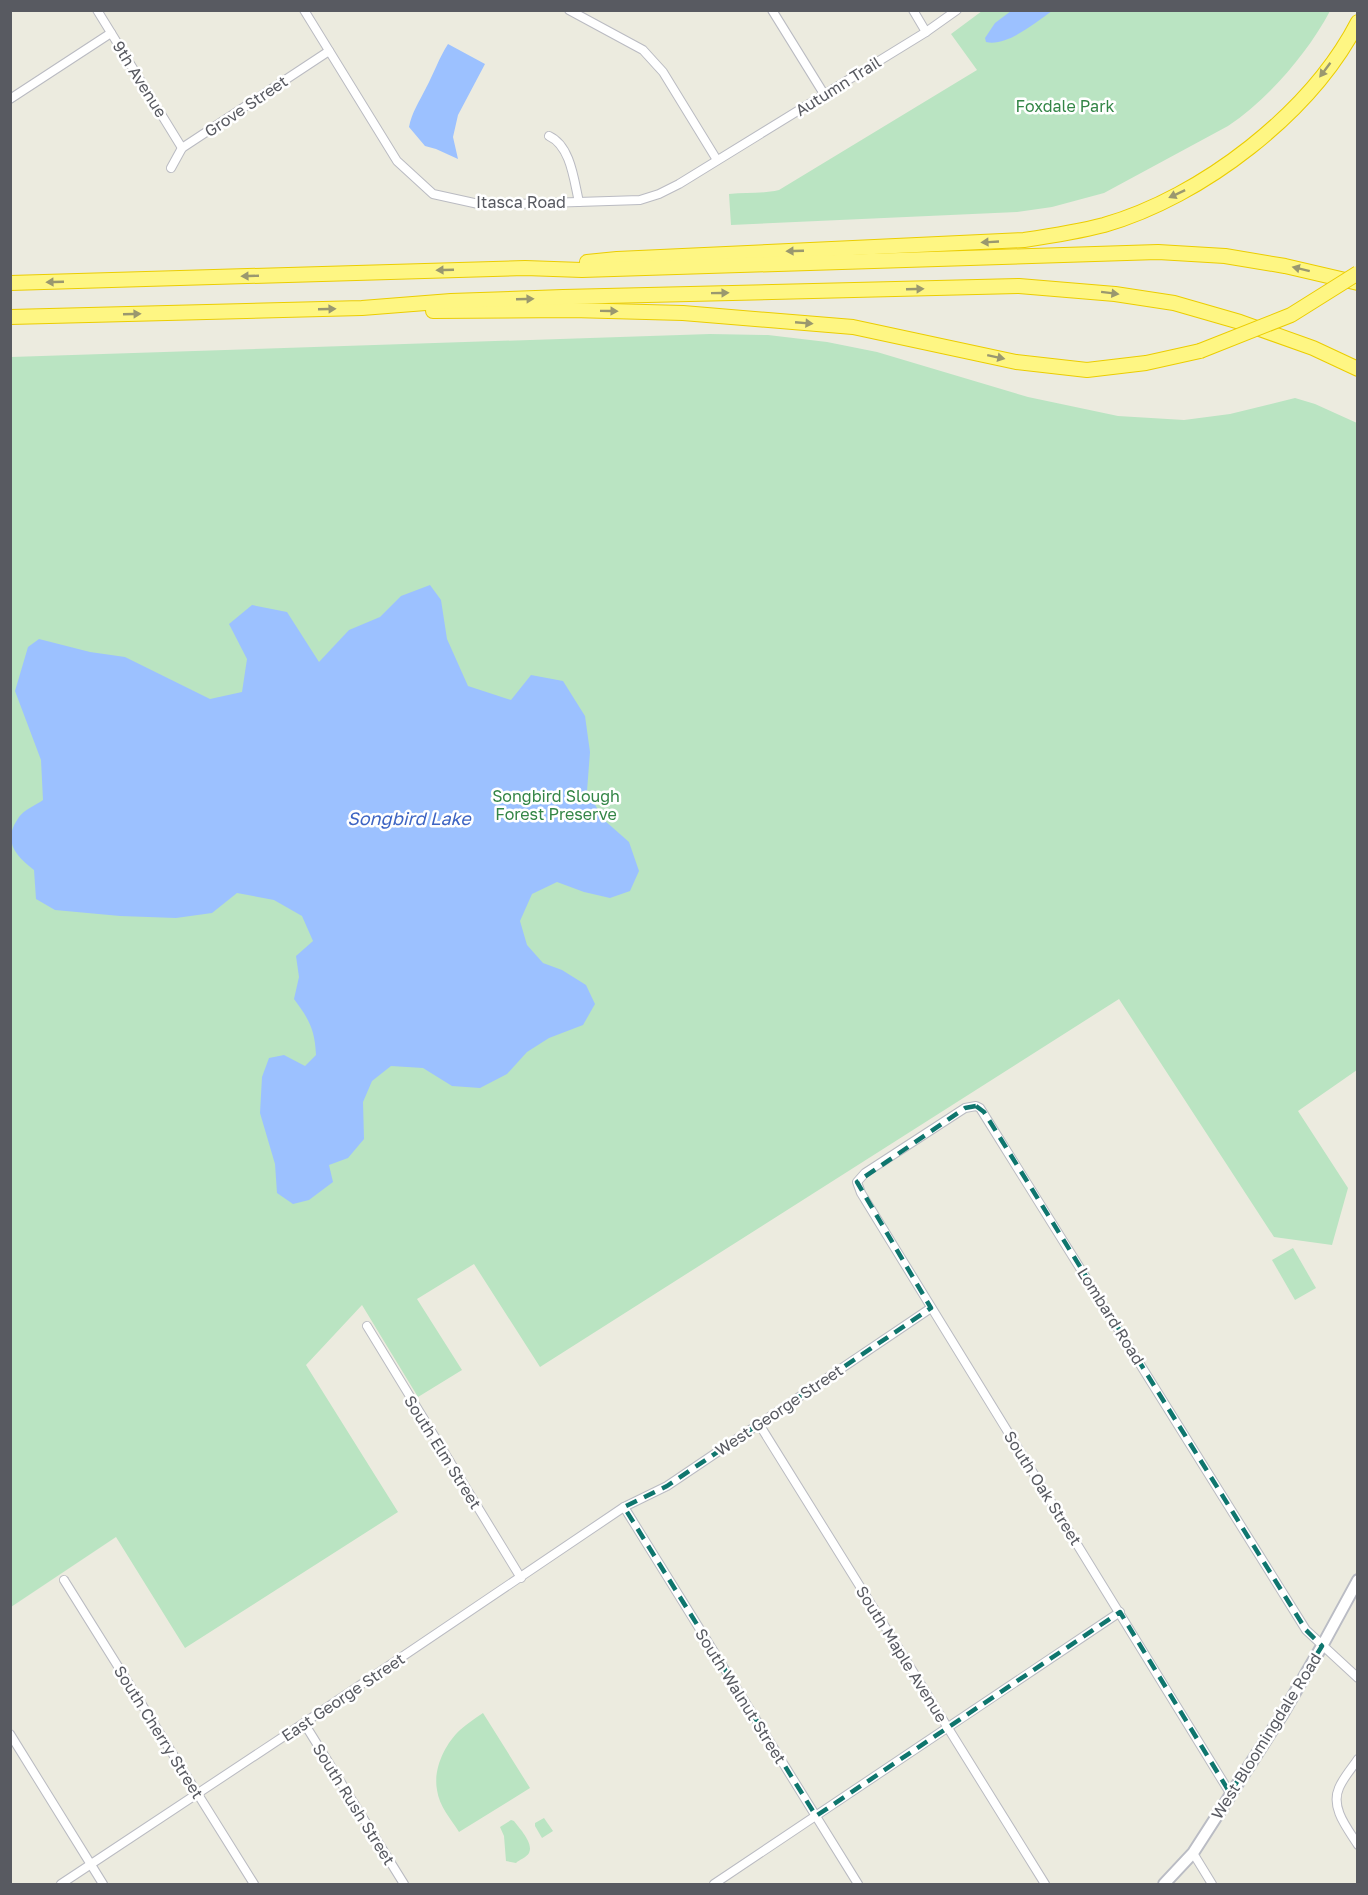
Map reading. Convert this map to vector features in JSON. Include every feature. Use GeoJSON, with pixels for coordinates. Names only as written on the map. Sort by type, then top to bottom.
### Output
{"type":"FeatureCollection","features":[{"type":"Feature","properties":{"kind":"highway"},"geometry":{"type":"LineString","coordinates":[[525,268],[617,259],[1023,240],[1067,234],[1106,224],[1186,190],[1228,164],[1305,97],[1358,22]]}},
{"type":"Feature","properties":{"kind":"highway"},"geometry":{"type":"LineString","coordinates":[[10,283],[525,268],[582,270],[1158,252],[1225,256],[1285,266],[1358,283]]}},
{"type":"Feature","properties":{"kind":"highway"},"geometry":{"type":"LineString","coordinates":[[362,308],[432,311],[572,310],[683,313],[830,325],[853,327],[1016,362],[1086,370],[1146,363],[1200,351],[1291,315],[1358,273]]}},
{"type":"Feature","properties":{"kind":"highway"},"geometry":{"type":"LineString","coordinates":[[10,318],[362,308],[452,301],[563,297],[1019,286],[1115,294],[1174,303],[1240,322],[1303,344],[1358,369]]}},
{"type":"Feature","properties":{"kind":"street","name":"9th Avenue"},"geometry":{"type":"LineString","coordinates":[[97,10],[182,148]]}},
{"type":"Feature","properties":{"kind":"street","name":"Itasca Road"},"geometry":{"type":"LineString","coordinates":[[304,10],[397,161],[432,194],[483,205],[640,200],[679,184],[717,160]]}},
{"type":"Feature","properties":{"kind":"street"},"geometry":{"type":"LineString","coordinates":[[569,10],[643,50],[663,72],[717,160]]}},
{"type":"Feature","properties":{"kind":"street"},"geometry":{"type":"LineString","coordinates":[[772,10],[824,94]]}},
{"type":"Feature","properties":{"kind":"street"},"geometry":{"type":"LineString","coordinates":[[913,10],[926,32]]}},
{"type":"Feature","properties":{"kind":"street","name":"Autumn Trail"},"geometry":{"type":"LineString","coordinates":[[717,160],[926,32],[957,10]]}},
{"type":"Feature","properties":{"kind":"street"},"geometry":{"type":"LineString","coordinates":[[10,99],[111,33]]}},
{"type":"Feature","properties":{"kind":"street","name":"Grove Street"},"geometry":{"type":"LineString","coordinates":[[171,168],[182,148],[329,51]]}},
{"type":"Feature","properties":{"kind":"street"},"geometry":{"type":"LineString","coordinates":[[549,136],[555,139],[568,158],[579,202]]}},
{"type":"Feature","properties":{"kind":"street","name":"Lombard Road"},"geometry":{"type":"LineString","coordinates":[[857,1182],[865,1173],[965,1108],[975,1106],[980,1108],[1306,1630],[1322,1646]]}},
{"type":"Feature","properties":{"kind":"street","name":"South Oak Street"},"geometry":{"type":"LineString","coordinates":[[857,1182],[861,1193],[931,1308],[1230,1793]]}},
{"type":"Feature","properties":{"kind":"street","name":"West George Street"},"geometry":{"type":"LineString","coordinates":[[624,1507],[666,1486],[931,1308]]}},
{"type":"Feature","properties":{"kind":"street","name":"South Elm Street"},"geometry":{"type":"LineString","coordinates":[[366,1326],[521,1578]]}},
{"type":"Feature","properties":{"kind":"street","name":"South Maple Avenue"},"geometry":{"type":"LineString","coordinates":[[759,1424],[1045,1884]]}},
{"type":"Feature","properties":{"kind":"street","name":"East George Street"},"geometry":{"type":"LineString","coordinates":[[62,1884],[624,1507]]}},
{"type":"Feature","properties":{"kind":"street","name":"South Walnut Street"},"geometry":{"type":"LineString","coordinates":[[624,1507],[858,1884]]}},
{"type":"Feature","properties":{"kind":"street","name":"South Cherry Street"},"geometry":{"type":"LineString","coordinates":[[64,1580],[254,1884]]}},
{"type":"Feature","properties":{"kind":"street","name":"West Bloomingdale Road"},"geometry":{"type":"LineString","coordinates":[[1164,1884],[1192,1853],[1282,1715],[1358,1580]]}},
{"type":"Feature","properties":{"kind":"street"},"geometry":{"type":"LineString","coordinates":[[714,1884],[1120,1612]]}},
{"type":"Feature","properties":{"kind":"street"},"geometry":{"type":"LineString","coordinates":[[1322,1646],[1358,1678]]}},
{"type":"Feature","properties":{"kind":"street","name":"South Rush Street"},"geometry":{"type":"LineString","coordinates":[[304,1723],[404,1884]]}},
{"type":"Feature","properties":{"kind":"street"},"geometry":{"type":"LineString","coordinates":[[10,1734],[103,1884]]}},
{"type":"Feature","properties":{"kind":"street"},"geometry":{"type":"LineString","coordinates":[[1358,1759],[1338,1788],[1336,1802],[1340,1817],[1358,1845]]}},
{"type":"Feature","properties":{"kind":"street"},"geometry":{"type":"LineString","coordinates":[[1192,1853],[1212,1884]]}},
{"type":"Feature","properties":{"kind":"highlighted area"},"geometry":{"type":"Polygon","coordinates":[[[976,1106],[984,1112],[1306,1630],[1322,1646],[1230,1793],[1120,1612],[816,1816],[624,1507],[667,1486],[931,1308],[857,1182],[965,1108],[976,1106]]]}},
{"type":"Feature","properties":{"kind":"green space","name":"Foxdale Park"},"geometry":{"type":"Polygon","coordinates":[[[982,11],[1330,11],[1310,43],[1286,74],[1243,115],[1228,126],[1104,193],[1052,207],[1017,212],[731,225],[729,194],[779,190],[977,70],[951,34],[982,11]]]}},
{"type":"Feature","properties":{"kind":"green space","name":"Songbird Slough Forest Preserve"},"geometry":{"type":"Polygon","coordinates":[[[710,334],[768,335],[827,342],[877,352],[1028,397],[1118,416],[1184,420],[1230,414],[1295,398],[1315,404],[1357,423],[1357,1070],[1298,1111],[1348,1188],[1332,1245],[1274,1237],[1119,999],[540,1367],[474,1264],[417,1299],[462,1370],[418,1397],[362,1305],[306,1365],[398,1512],[185,1648],[116,1537],[11,1607],[11,357],[710,334]]]}},
{"type":"Feature","properties":{"kind":"green space"},"geometry":{"type":"Polygon","coordinates":[[[1293,1248],[1316,1288],[1295,1300],[1272,1260],[1293,1248]]]}},
{"type":"Feature","properties":{"kind":"green space"},"geometry":{"type":"Polygon","coordinates":[[[483,1713],[530,1788],[459,1832],[440,1801],[436,1782],[437,1774],[441,1757],[450,1742],[460,1730],[483,1713]]]}},
{"type":"Feature","properties":{"kind":"green space"},"geometry":{"type":"Polygon","coordinates":[[[544,1818],[553,1831],[542,1838],[535,1823],[544,1818]]]}},
{"type":"Feature","properties":{"kind":"green space"},"geometry":{"type":"Polygon","coordinates":[[[511,1820],[525,1836],[530,1849],[528,1854],[516,1863],[506,1861],[504,1836],[500,1827],[511,1820]]]}},
{"type":"Feature","properties":{"kind":"water"},"geometry":{"type":"Polygon","coordinates":[[[1011,11],[1052,11],[1012,37],[994,43],[986,42],[985,38],[995,23],[1011,11]]]}},
{"type":"Feature","properties":{"kind":"water"},"geometry":{"type":"Polygon","coordinates":[[[448,44],[485,64],[458,115],[453,137],[458,159],[425,146],[409,127],[416,107],[448,44]]]}},
{"type":"Feature","properties":{"kind":"water","name":"Songbird Lake"},"geometry":{"type":"Polygon","coordinates":[[[430,585],[441,600],[447,639],[468,686],[511,700],[531,675],[563,681],[585,716],[590,752],[587,791],[604,820],[629,842],[639,871],[630,891],[610,898],[557,882],[532,894],[520,921],[527,945],[543,963],[562,970],[586,985],[595,1004],[583,1025],[549,1038],[527,1052],[507,1074],[480,1088],[452,1086],[423,1068],[391,1066],[372,1081],[363,1102],[364,1139],[348,1158],[329,1165],[333,1182],[309,1200],[293,1204],[277,1193],[275,1164],[260,1113],[262,1077],[269,1058],[284,1055],[305,1066],[316,1055],[310,1025],[294,999],[299,977],[296,956],[313,941],[302,916],[274,900],[237,893],[212,913],[176,918],[55,910],[36,899],[34,870],[16,853],[11,840],[14,826],[21,814],[43,800],[41,760],[15,691],[28,647],[39,639],[90,652],[125,657],[210,699],[242,692],[247,659],[229,624],[252,605],[287,612],[319,662],[349,630],[380,617],[401,596],[430,585]]]}}]}
